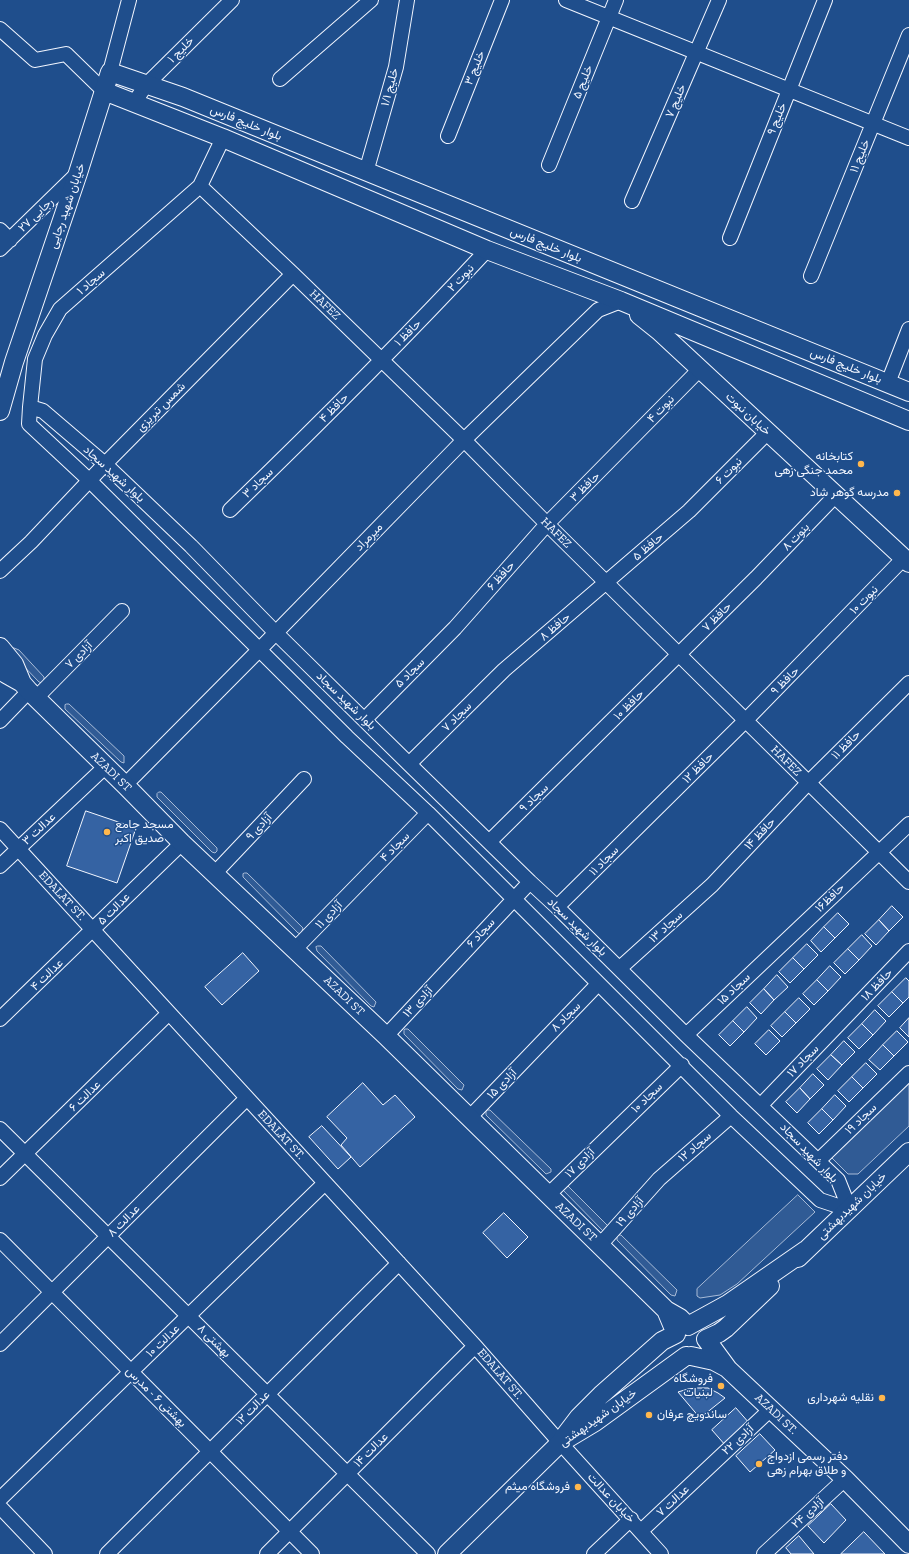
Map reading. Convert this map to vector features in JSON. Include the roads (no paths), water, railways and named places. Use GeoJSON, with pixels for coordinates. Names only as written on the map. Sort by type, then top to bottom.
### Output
{"type":"FeatureCollection","features":[{"type":"Feature","properties":{"kind":"main road","name":"بلوار خلیج فارس"},"geometry":{"type":"LineString","coordinates":[[110,72],[183,97],[909,392]]}},
{"type":"Feature","properties":{"kind":"main road","name":"خیابان شهید رجایی"},"geometry":{"type":"LineString","coordinates":[[0,411],[14,362],[110,72]]}},
{"type":"Feature","properties":{"kind":"main road"},"geometry":{"type":"LineString","coordinates":[[104,91],[223,138],[487,250],[621,301],[909,421]]}},
{"type":"Feature","properties":{"kind":"main road"},"geometry":{"type":"LineString","coordinates":[[621,301],[629,279]]}},
{"type":"Feature","properties":{"kind":"main road","name":"خیابان نبوت"},"geometry":{"type":"LineString","coordinates":[[621,301],[659,331],[907,560]]}},
{"type":"Feature","properties":{"kind":"main road"},"geometry":{"type":"LineString","coordinates":[[0,647],[14,664],[29,691]]}},
{"type":"Feature","properties":{"kind":"main road"},"geometry":{"type":"LineString","coordinates":[[0,668],[29,691]]}},
{"type":"Feature","properties":{"kind":"main road","name":"AZADI ST"},"geometry":{"type":"LineString","coordinates":[[29,691],[105,767],[125,784],[182,843],[386,1036],[666,1310],[680,1318],[682,1330]]}},
{"type":"Feature","properties":{"kind":"main road","name":"خیابان شهیدبهشتی"},"geometry":{"type":"LineString","coordinates":[[706,1339],[726,1328],[909,1152]]}},
{"type":"Feature","properties":{"kind":"main road"},"geometry":{"type":"LineString","coordinates":[[560,1443],[578,1416],[662,1341],[728,1304],[806,1250]]}},
{"type":"Feature","properties":{"kind":"main road"},"geometry":{"type":"LineString","coordinates":[[693,1325],[701,1330],[728,1369],[714,1361],[688,1356],[677,1350],[675,1339],[682,1330],[693,1325]]}},
{"type":"Feature","properties":{"kind":"main road"},"geometry":{"type":"LineString","coordinates":[[688,1356],[696,1355],[701,1352],[704,1348],[706,1339]]}},
{"type":"Feature","properties":{"kind":"main road","name":"خیابان شهیدبهشتی"},"geometry":{"type":"LineString","coordinates":[[448,1554],[560,1443],[595,1422],[688,1356]]}},
{"type":"Feature","properties":{"kind":"main road","name":"AZADI ST."},"geometry":{"type":"LineString","coordinates":[[728,1369],[845,1479],[909,1544]]}},
{"type":"Feature","properties":{"kind":"street","name":"خیابان شهید رجایی"},"geometry":{"type":"LineString","coordinates":[[110,72],[129,0]]}},
{"type":"Feature","properties":{"kind":"street","name":"خلیج ۱"},"geometry":{"type":"LineString","coordinates":[[134,103],[146,85],[232,0]]}},
{"type":"Feature","properties":{"kind":"street"},"geometry":{"type":"LineString","coordinates":[[280,79],[371,0]]}},
{"type":"Feature","properties":{"kind":"street","name":"خلیج ۱/۱"},"geometry":{"type":"LineString","coordinates":[[366,172],[396,67],[407,0]]}},
{"type":"Feature","properties":{"kind":"street","name":"خلیج ۳"},"geometry":{"type":"LineString","coordinates":[[448,136],[502,0]]}},
{"type":"Feature","properties":{"kind":"street"},"geometry":{"type":"LineString","coordinates":[[566,0],[909,138]]}},
{"type":"Feature","properties":{"kind":"street","name":"خلیج ۵"},"geometry":{"type":"LineString","coordinates":[[550,164],[616,0]]}},
{"type":"Feature","properties":{"kind":"street","name":"خلیج ۷"},"geometry":{"type":"LineString","coordinates":[[632,201],[719,0]]}},
{"type":"Feature","properties":{"kind":"street","name":"خلیج ۹"},"geometry":{"type":"LineString","coordinates":[[730,238],[825,0]]}},
{"type":"Feature","properties":{"kind":"street"},"geometry":{"type":"LineString","coordinates":[[0,29],[35,60],[66,54],[104,91]]}},
{"type":"Feature","properties":{"kind":"street","name":"خلیج ۱۱"},"geometry":{"type":"LineString","coordinates":[[811,276],[909,35]]}},
{"type":"Feature","properties":{"kind":"street"},"geometry":{"type":"LineString","coordinates":[[200,186],[223,138]]}},
{"type":"Feature","properties":{"kind":"street","name":"رجایی ۲۷"},"geometry":{"type":"LineString","coordinates":[[5,245],[78,172]]}},
{"type":"Feature","properties":{"kind":"street","name":"HAFEZ"},"geometry":{"type":"LineString","coordinates":[[200,186],[464,440],[606,583],[909,882]]}},
{"type":"Feature","properties":{"kind":"street","name":"سجاد ۱"},"geometry":{"type":"LineString","coordinates":[[29,424],[36,409],[35,359],[45,335],[60,309],[200,186]]}},
{"type":"Feature","properties":{"kind":"street"},"geometry":{"type":"LineString","coordinates":[[0,230],[5,245]]}},
{"type":"Feature","properties":{"kind":"street","name":"نبوت ۲"},"geometry":{"type":"LineString","coordinates":[[434,307],[487,250]]}},
{"type":"Feature","properties":{"kind":"street","name":"شمس تبریزی"},"geometry":{"type":"LineString","coordinates":[[0,571],[31,542],[89,480],[293,274]]}},
{"type":"Feature","properties":{"kind":"street","name":"میرمراد"},"geometry":{"type":"LineString","coordinates":[[125,784],[260,649],[464,440],[598,310],[621,301]]}},
{"type":"Feature","properties":{"kind":"street","name":"حافظ ۱"},"geometry":{"type":"LineString","coordinates":[[382,360],[434,307]]}},
{"type":"Feature","properties":{"kind":"street"},"geometry":{"type":"LineString","coordinates":[[888,383],[909,329]]}},
{"type":"Feature","properties":{"kind":"street","name":"حافظ ۴"},"geometry":{"type":"LineString","coordinates":[[286,456],[382,360]]}},
{"type":"Feature","properties":{"kind":"street","name":"نبوت ۴"},"geometry":{"type":"LineString","coordinates":[[622,449],[700,369]]}},
{"type":"Feature","properties":{"kind":"street","name":"بلوار شهید سجاد"},"geometry":{"type":"LineString","coordinates":[[36,409],[105,464],[192,546],[275,632],[409,764],[620,968],[686,1035],[838,1180],[850,1210]]}},
{"type":"Feature","properties":{"kind":"street","name":"بلوار شهید سجاد"},"geometry":{"type":"LineString","coordinates":[[29,424],[89,480],[347,737],[428,814],[598,984],[682,1065],[731,1116],[820,1200],[850,1210]]}},
{"type":"Feature","properties":{"kind":"street","name":"نبوت ۶"},"geometry":{"type":"LineString","coordinates":[[689,511],[768,432]]}},
{"type":"Feature","properties":{"kind":"street","name":"حافظ ۳"},"geometry":{"type":"LineString","coordinates":[[547,524],[622,449]]}},
{"type":"Feature","properties":{"kind":"street","name":"سجاد ۳"},"geometry":{"type":"LineString","coordinates":[[230,510],[286,456]]}},
{"type":"Feature","properties":{"kind":"street","name":"بنوت ۸"},"geometry":{"type":"LineString","coordinates":[[756,578],[836,495]]}},
{"type":"Feature","properties":{"kind":"street","name":"حافظ ۵"},"geometry":{"type":"LineString","coordinates":[[606,583],[689,511]]}},
{"type":"Feature","properties":{"kind":"street","name":"حافظ ۶"},"geometry":{"type":"LineString","coordinates":[[455,628],[547,524]]}},
{"type":"Feature","properties":{"kind":"street"},"geometry":{"type":"LineString","coordinates":[[0,556],[31,542]]}},
{"type":"Feature","properties":{"kind":"street","name":"نبوت ۱۰"},"geometry":{"type":"LineString","coordinates":[[824,641],[907,560]]}},
{"type":"Feature","properties":{"kind":"street","name":"حافظ ۷"},"geometry":{"type":"LineString","coordinates":[[679,655],[756,578]]}},
{"type":"Feature","properties":{"kind":"street","name":"حافظ ۸"},"geometry":{"type":"LineString","coordinates":[[504,670],[606,583]]}},
{"type":"Feature","properties":{"kind":"street","name":"آزادی ۷"},"geometry":{"type":"LineString","coordinates":[[0,721],[29,691],[122,611]]}},
{"type":"Feature","properties":{"kind":"street","name":"سجاد ۵"},"geometry":{"type":"LineString","coordinates":[[364,719],[455,628]]}},
{"type":"Feature","properties":{"kind":"street","name":"حافظ ۹"},"geometry":{"type":"LineString","coordinates":[[745,721],[824,641]]}},
{"type":"Feature","properties":{"kind":"street","name":"حافظ ۱۰"},"geometry":{"type":"LineString","coordinates":[[579,754],[679,655]]}},
{"type":"Feature","properties":{"kind":"street","name":"سجاد ۷"},"geometry":{"type":"LineString","coordinates":[[409,764],[504,670]]}},
{"type":"Feature","properties":{"kind":"street","name":"حافظ ۱۱"},"geometry":{"type":"LineString","coordinates":[[808,783],[909,682]]}},
{"type":"Feature","properties":{"kind":"street","name":"حافظ ۱۲"},"geometry":{"type":"LineString","coordinates":[[650,815],[745,721]]}},
{"type":"Feature","properties":{"kind":"street","name":"سجاد ۹"},"geometry":{"type":"LineString","coordinates":[[489,842],[579,754]]}},
{"type":"Feature","properties":{"kind":"street","name":"عدالت ۳"},"geometry":{"type":"LineString","coordinates":[[0,866],[105,767]]}},
{"type":"Feature","properties":{"kind":"street","name":"آزادی ۹"},"geometry":{"type":"LineString","coordinates":[[214,874],[304,779]]}},
{"type":"Feature","properties":{"kind":"street","name":"حافظ ۱۴"},"geometry":{"type":"LineString","coordinates":[[712,885],[808,783]]}},
{"type":"Feature","properties":{"kind":"street","name":"سجاد ۴"},"geometry":{"type":"LineString","coordinates":[[362,880],[428,814]]}},
{"type":"Feature","properties":{"kind":"street","name":"سجاد ۱۱"},"geometry":{"type":"LineString","coordinates":[[557,907],[650,815]]}},
{"type":"Feature","properties":{"kind":"street","name":"حافظ۱۶"},"geometry":{"type":"LineString","coordinates":[[782,944],[909,824]]}},
{"type":"Feature","properties":{"kind":"street","name":"EDALAT ST."},"geometry":{"type":"LineString","coordinates":[[0,829],[475,1346],[560,1443]]}},
{"type":"Feature","properties":{"kind":"street","name":"عدالت ۵"},"geometry":{"type":"LineString","coordinates":[[93,930],[182,843]]}},
{"type":"Feature","properties":{"kind":"street","name":"آزادی ۱۱"},"geometry":{"type":"LineString","coordinates":[[295,950],[362,880]]}},
{"type":"Feature","properties":{"kind":"street","name":"سجاد ۶"},"geometry":{"type":"LineString","coordinates":[[450,968],[530,882]]}},
{"type":"Feature","properties":{"kind":"street","name":"سجاد ۱۳"},"geometry":{"type":"LineString","coordinates":[[620,968],[712,885]]}},
{"type":"Feature","properties":{"kind":"street","name":"عدالت ۴"},"geometry":{"type":"LineString","coordinates":[[0,1019],[93,930]]}},
{"type":"Feature","properties":{"kind":"street","name":"سجاد ۱۵"},"geometry":{"type":"LineString","coordinates":[[686,1035],[782,944]]}},
{"type":"Feature","properties":{"kind":"street","name":"حافظ ۱۸"},"geometry":{"type":"LineString","coordinates":[[845,1018],[909,952]]}},
{"type":"Feature","properties":{"kind":"street","name":"آزادی ۱۳"},"geometry":{"type":"LineString","coordinates":[[386,1036],[450,968]]}},
{"type":"Feature","properties":{"kind":"street","name":"سجاد ۸"},"geometry":{"type":"LineString","coordinates":[[534,1049],[598,984]]}},
{"type":"Feature","properties":{"kind":"street","name":"عدالت ۶"},"geometry":{"type":"LineString","coordinates":[[0,1178],[169,1013]]}},
{"type":"Feature","properties":{"kind":"street","name":"سجاد ۱۷"},"geometry":{"type":"LineString","coordinates":[[761,1105],[845,1018]]}},
{"type":"Feature","properties":{"kind":"street","name":"آزادی ۱۵"},"geometry":{"type":"LineString","coordinates":[[469,1118],[534,1049]]}},
{"type":"Feature","properties":{"kind":"street","name":"سجاد ۱۰"},"geometry":{"type":"LineString","coordinates":[[612,1131],[682,1065]]}},
{"type":"Feature","properties":{"kind":"street","name":"سجاد ۱۹"},"geometry":{"type":"LineString","coordinates":[[818,1161],[907,1076]]}},
{"type":"Feature","properties":{"kind":"street","name":"عدالت ۸"},"geometry":{"type":"LineString","coordinates":[[0,1344],[247,1098]]}},
{"type":"Feature","properties":{"kind":"street","name":"سجاد ۱۲"},"geometry":{"type":"LineString","coordinates":[[659,1179],[731,1116]]}},
{"type":"Feature","properties":{"kind":"street","name":"بهشتی ۸"},"geometry":{"type":"LineString","coordinates":[[0,1129],[428,1554]]}},
{"type":"Feature","properties":{"kind":"street","name":"آزادی ۱۷"},"geometry":{"type":"LineString","coordinates":[[548,1196],[612,1131]]}},
{"type":"Feature","properties":{"kind":"street","name":"آزادی ۱۹"},"geometry":{"type":"LineString","coordinates":[[600,1245],[659,1179]]}},
{"type":"Feature","properties":{"kind":"street","name":"عدالت ۱۰"},"geometry":{"type":"LineString","coordinates":[[0,1500],[325,1183]]}},
{"type":"Feature","properties":{"kind":"street","name":"بهشتی ۶ - مدرس"},"geometry":{"type":"LineString","coordinates":[[0,1240],[312,1554]]}},
{"type":"Feature","properties":{"kind":"street","name":"عدالت ۱۲"},"geometry":{"type":"LineString","coordinates":[[107,1554],[399,1263]]}},
{"type":"Feature","properties":{"kind":"street","name":"عدالت ۱۴"},"geometry":{"type":"LineString","coordinates":[[267,1554],[475,1346]]}},
{"type":"Feature","properties":{"kind":"street","name":"آزادی ۲۲"},"geometry":{"type":"LineString","coordinates":[[704,1472],[771,1409]]}},
{"type":"Feature","properties":{"kind":"street","name":"خیابان عدالت"},"geometry":{"type":"LineString","coordinates":[[560,1443],[631,1519],[661,1554]]}},
{"type":"Feature","properties":{"kind":"street","name":"عدالت ۷"},"geometry":{"type":"LineString","coordinates":[[641,1531],[704,1472]]}},
{"type":"Feature","properties":{"kind":"street","name":"آزادی ۲۴"},"geometry":{"type":"LineString","coordinates":[[768,1550],[845,1479]]}},
{"type":"Feature","properties":{"kind":"street"},"geometry":{"type":"LineString","coordinates":[[0,1508],[46,1554]]}},
{"type":"Feature","properties":{"kind":"street"},"geometry":{"type":"LineString","coordinates":[[594,1554],[631,1519]]}},
{"type":"Feature","properties":{"kind":"street"},"geometry":{"type":"LineString","coordinates":[[902,1554],[909,1547]]}},
{"type":"Feature","properties":{"kind":"place","name":"کتابخانه محمد جنگی زهی"},"geometry":{"type":"Point","coordinates":[861,464]}},
{"type":"Feature","properties":{"kind":"place","name":"مدرسه گوهر شاد"},"geometry":{"type":"Point","coordinates":[897,493]}},
{"type":"Feature","properties":{"kind":"place","name":"مسجد جامع صدیق اکبر"},"geometry":{"type":"Point","coordinates":[107,832]}},
{"type":"Feature","properties":{"kind":"place","name":"فروشگاه لبنیات"},"geometry":{"type":"Point","coordinates":[721,1386]}},
{"type":"Feature","properties":{"kind":"place","name":"نقلیه شهرداری"},"geometry":{"type":"Point","coordinates":[882,1398]}},
{"type":"Feature","properties":{"kind":"place","name":"ساندویچ عرفان"},"geometry":{"type":"Point","coordinates":[649,1415]}},
{"type":"Feature","properties":{"kind":"place","name":"دفتر رسمی ازدواج و طلاق بهرام زهی"},"geometry":{"type":"Point","coordinates":[759,1464]}},
{"type":"Feature","properties":{"kind":"place","name":"فروشگاه میثم"},"geometry":{"type":"Point","coordinates":[578,1487]}}]}
